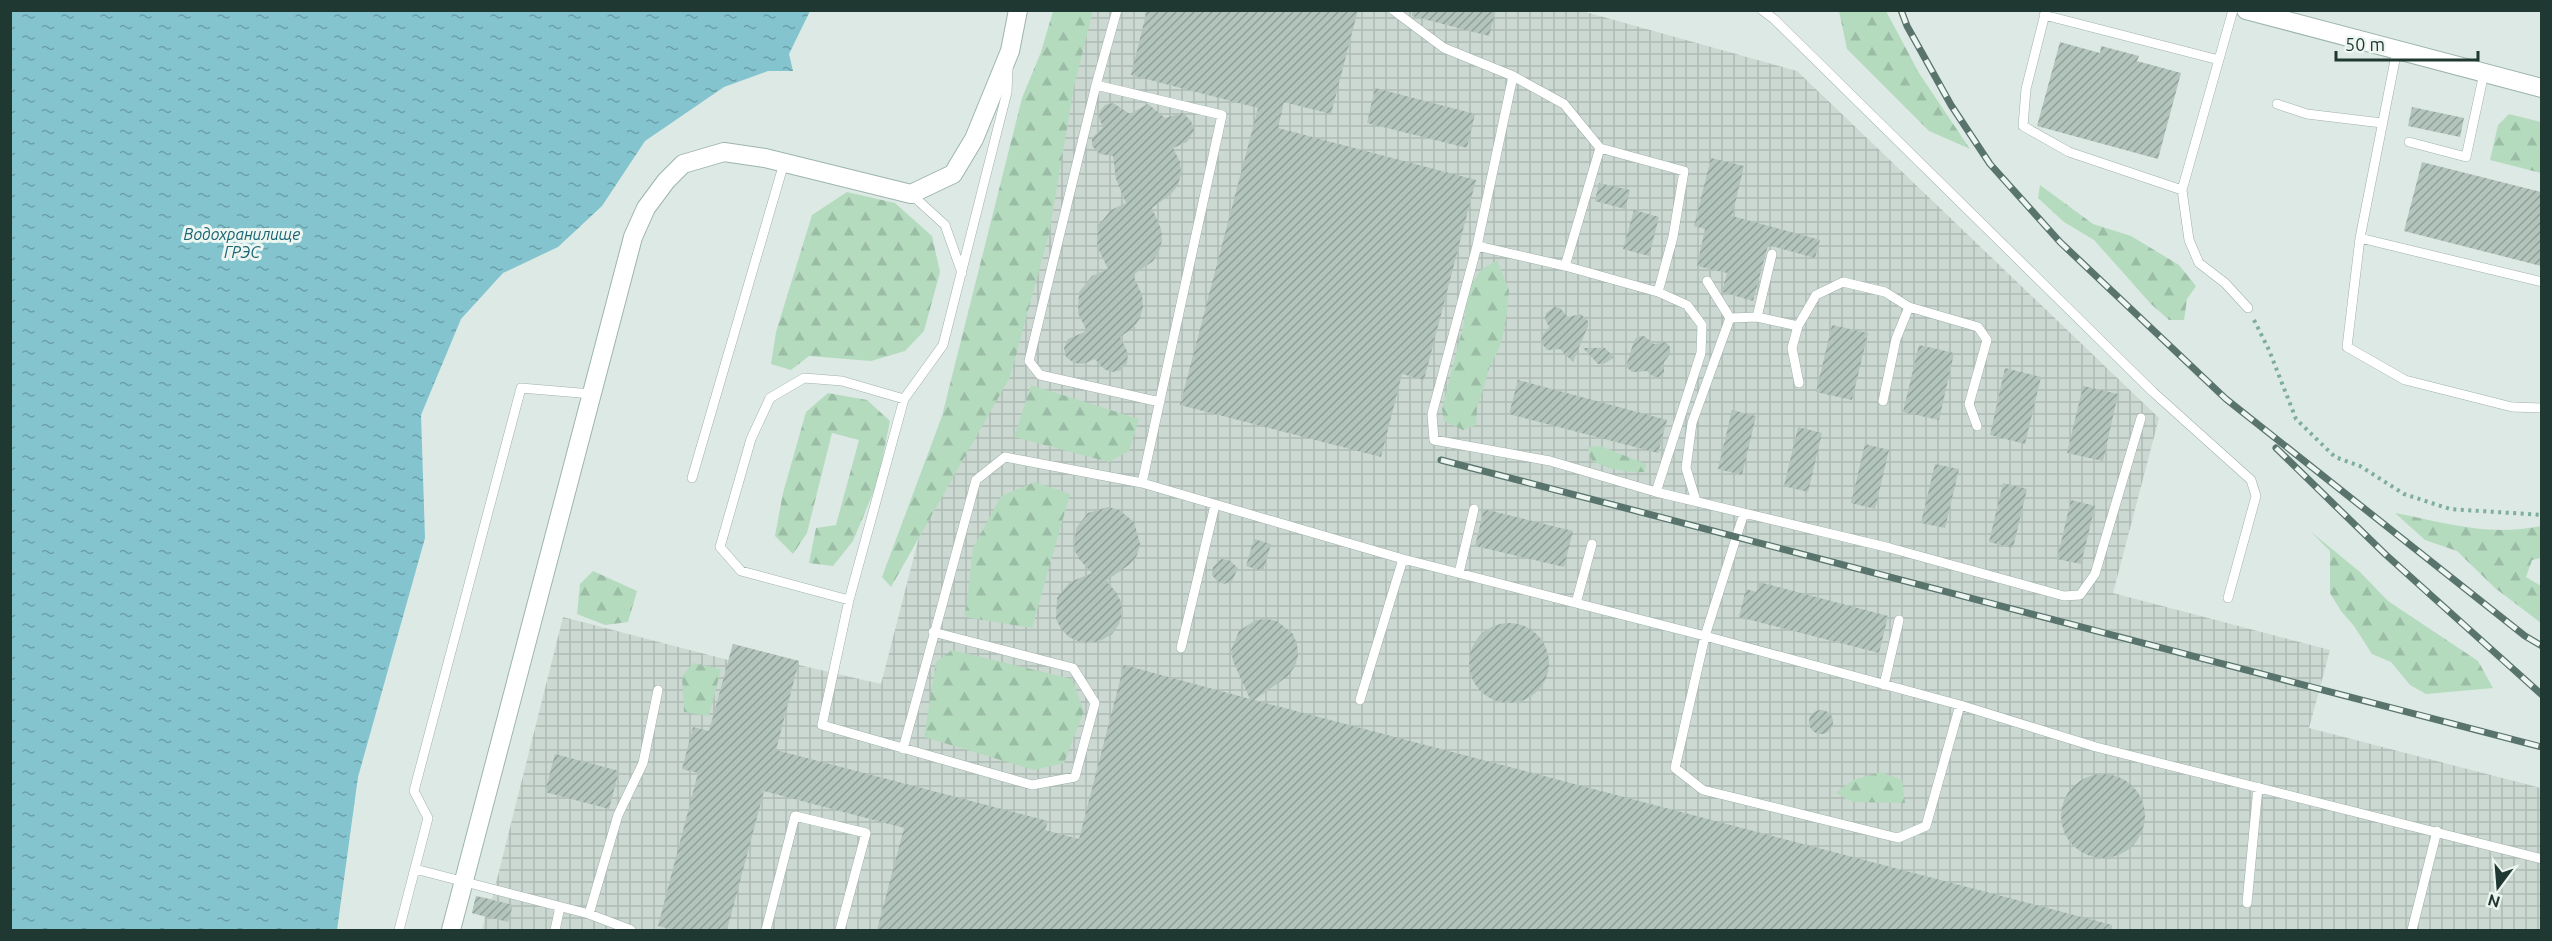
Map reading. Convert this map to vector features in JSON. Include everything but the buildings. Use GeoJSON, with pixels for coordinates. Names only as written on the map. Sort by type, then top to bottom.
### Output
{"type":"FeatureCollection","features":[{"type":"Feature","properties":{"kind":"street"},"geometry":{"type":"LineString","coordinates":[[451,930],[633,237],[646,208],[682,164],[724,152],[784,162],[911,194],[953,174],[974,139],[1010,51],[1018,10]]}},
{"type":"Feature","properties":{"kind":"street"},"geometry":{"type":"LineString","coordinates":[[2246,10],[2541,88]]}},
{"type":"Feature","properties":{"kind":"lane"},"geometry":{"type":"LineString","coordinates":[[1118,10],[1096,85],[1029,361],[1040,375],[1160,402]]}},
{"type":"Feature","properties":{"kind":"lane"},"geometry":{"type":"LineString","coordinates":[[1393,10],[1444,48],[1513,76],[1564,104],[1600,148],[1684,171],[1673,237],[1658,292]]}},
{"type":"Feature","properties":{"kind":"lane"},"geometry":{"type":"LineString","coordinates":[[1762,10],[2153,392],[2251,480],[2256,496],[2228,598]]}},
{"type":"Feature","properties":{"kind":"lane"},"geometry":{"type":"LineString","coordinates":[[2233,10],[2182,190],[2189,240],[2199,263],[2225,283],[2248,308]]}},
{"type":"Feature","properties":{"kind":"lane"},"geometry":{"type":"LineString","coordinates":[[2182,190],[2069,152],[2022,126],[2026,88],[2045,13],[2219,60]]}},
{"type":"Feature","properties":{"kind":"lane"},"geometry":{"type":"LineString","coordinates":[[2397,50],[2360,238],[2347,347],[2405,380],[2512,407],[2541,408]]}},
{"type":"Feature","properties":{"kind":"lane"},"geometry":{"type":"LineString","coordinates":[[933,632],[1073,668],[1095,703],[1075,777],[1032,786],[822,725],[849,600],[904,399],[943,345],[1007,92],[1010,51]]}},
{"type":"Feature","properties":{"kind":"lane"},"geometry":{"type":"LineString","coordinates":[[2409,142],[2466,157],[2484,73]]}},
{"type":"Feature","properties":{"kind":"lane"},"geometry":{"type":"LineString","coordinates":[[1513,76],[1477,246],[1432,414],[1434,440],[1550,461],[1656,492],[1890,548],[2064,596],[2080,595],[2095,573],[2140,418]]}},
{"type":"Feature","properties":{"kind":"lane"},"geometry":{"type":"LineString","coordinates":[[1096,85],[1222,115],[1142,483]]}},
{"type":"Feature","properties":{"kind":"lane"},"geometry":{"type":"LineString","coordinates":[[2277,104],[2307,114],[2382,123]]}},
{"type":"Feature","properties":{"kind":"lane"},"geometry":{"type":"LineString","coordinates":[[1565,266],[1600,148]]}},
{"type":"Feature","properties":{"kind":"lane"},"geometry":{"type":"LineString","coordinates":[[692,478],[784,162]]}},
{"type":"Feature","properties":{"kind":"lane"},"geometry":{"type":"LineString","coordinates":[[911,194],[945,225],[962,274]]}},
{"type":"Feature","properties":{"kind":"lane"},"geometry":{"type":"LineString","coordinates":[[2360,238],[2541,282]]}},
{"type":"Feature","properties":{"kind":"lane"},"geometry":{"type":"LineString","coordinates":[[1477,246],[1565,266],[1658,292],[1687,305],[1702,325],[1701,353],[1656,492]]}},
{"type":"Feature","properties":{"kind":"lane"},"geometry":{"type":"LineString","coordinates":[[1756,317],[1772,254]]}},
{"type":"Feature","properties":{"kind":"lane"},"geometry":{"type":"LineString","coordinates":[[1707,281],[1730,318]]}},
{"type":"Feature","properties":{"kind":"lane"},"geometry":{"type":"LineString","coordinates":[[1799,383],[1792,348],[1798,326],[1816,296],[1843,282],[1885,291],[1909,307],[1978,327],[1987,340],[1969,404],[1977,426]]}},
{"type":"Feature","properties":{"kind":"lane"},"geometry":{"type":"LineString","coordinates":[[1883,401],[1896,339],[1909,307]]}},
{"type":"Feature","properties":{"kind":"lane"},"geometry":{"type":"LineString","coordinates":[[1730,318],[1756,317],[1798,326]]}},
{"type":"Feature","properties":{"kind":"lane"},"geometry":{"type":"LineString","coordinates":[[1696,501],[1686,468],[1692,423],[1730,318]]}},
{"type":"Feature","properties":{"kind":"lane"},"geometry":{"type":"LineString","coordinates":[[849,600],[741,571],[720,547],[752,439],[770,398],[804,378],[842,381],[904,399]]}},
{"type":"Feature","properties":{"kind":"lane"},"geometry":{"type":"LineString","coordinates":[[399,930],[428,818],[414,790],[521,388],[592,394]]}},
{"type":"Feature","properties":{"kind":"lane"},"geometry":{"type":"LineString","coordinates":[[903,749],[976,480],[1005,457],[1142,483],[1403,559],[1705,636],[1960,705],[2096,747],[2541,859]]}},
{"type":"Feature","properties":{"kind":"lane"},"geometry":{"type":"LineString","coordinates":[[1181,648],[1215,505]]}},
{"type":"Feature","properties":{"kind":"lane"},"geometry":{"type":"LineString","coordinates":[[1459,573],[1474,509]]}},
{"type":"Feature","properties":{"kind":"lane"},"geometry":{"type":"LineString","coordinates":[[1744,513],[1705,636],[1675,768],[1703,790],[1898,838],[1926,826],[1960,705]]}},
{"type":"Feature","properties":{"kind":"lane"},"geometry":{"type":"LineString","coordinates":[[1576,603],[1592,544]]}},
{"type":"Feature","properties":{"kind":"lane"},"geometry":{"type":"LineString","coordinates":[[1360,699],[1403,559]]}},
{"type":"Feature","properties":{"kind":"lane"},"geometry":{"type":"LineString","coordinates":[[1884,685],[1899,620]]}},
{"type":"Feature","properties":{"kind":"lane"},"geometry":{"type":"LineString","coordinates":[[589,914],[618,815],[643,764],[658,690]]}},
{"type":"Feature","properties":{"kind":"lane"},"geometry":{"type":"LineString","coordinates":[[2247,903],[2258,787]]}},
{"type":"Feature","properties":{"kind":"lane"},"geometry":{"type":"LineString","coordinates":[[766,930],[795,816],[866,833],[840,930]]}},
{"type":"Feature","properties":{"kind":"lane"},"geometry":{"type":"LineString","coordinates":[[2412,930],[2437,831]]}},
{"type":"Feature","properties":{"kind":"lane"},"geometry":{"type":"LineString","coordinates":[[415,869],[589,914],[632,930]]}},
{"type":"Feature","properties":{"kind":"lane"},"geometry":{"type":"LineString","coordinates":[[555,930],[561,907]]}},
{"type":"Feature","properties":{"kind":"path"},"geometry":{"type":"LineString","coordinates":[[2248,308],[2269,350],[2296,419],[2335,457],[2360,466],[2404,495],[2450,509],[2541,515]]}},
{"type":"Feature","properties":{"kind":"shaded area"},"geometry":{"type":"Polygon","coordinates":[[[1083,11],[1582,11],[1797,71],[2159,418],[2113,593],[2330,650],[2309,728],[2541,788],[2541,930],[482,930],[485,917],[472,913],[476,896],[492,899],[563,617],[728,660],[733,644],[799,661],[799,665],[881,684],[945,436],[1083,11]]]}},
{"type":"Feature","properties":{"kind":"green space"},"geometry":{"type":"Polygon","coordinates":[[[1053,11],[1093,11],[1074,87],[1049,234],[1010,377],[891,587],[882,577],[942,416],[1022,98],[1041,52],[1053,11]]]}},
{"type":"Feature","properties":{"kind":"green space"},"geometry":{"type":"Polygon","coordinates":[[[1839,11],[1886,11],[1919,73],[1970,149],[1929,131],[1847,49],[1839,11]]]}},
{"type":"Feature","properties":{"kind":"green space"},"geometry":{"type":"Polygon","coordinates":[[[2509,114],[2541,122],[2541,173],[2490,160],[2498,125],[2509,114]]]}},
{"type":"Feature","properties":{"kind":"green space"},"geometry":{"type":"Polygon","coordinates":[[[2040,185],[2093,224],[2131,236],[2179,265],[2196,286],[2187,299],[2184,320],[2169,320],[2151,304],[2094,240],[2064,222],[2038,198],[2040,185]]]}},
{"type":"Feature","properties":{"kind":"green space"},"geometry":{"type":"Polygon","coordinates":[[[847,192],[895,203],[932,236],[940,272],[924,331],[905,351],[871,361],[809,356],[791,370],[771,364],[776,332],[812,215],[847,192]]]}},
{"type":"Feature","properties":{"kind":"green space"},"geometry":{"type":"Polygon","coordinates":[[[1497,260],[1509,290],[1501,344],[1490,366],[1477,409],[1476,425],[1463,430],[1444,421],[1442,409],[1463,326],[1470,286],[1481,270],[1497,260]]]}},
{"type":"Feature","properties":{"kind":"green space"},"geometry":{"type":"Polygon","coordinates":[[[1031,385],[1139,419],[1129,451],[1109,462],[1014,437],[1031,385]]]}},
{"type":"Feature","properties":{"kind":"green space"},"geometry":{"type":"Polygon","coordinates":[[[828,393],[867,400],[890,421],[878,481],[853,541],[833,566],[809,563],[816,528],[836,525],[859,440],[832,433],[807,533],[793,554],[775,536],[783,493],[806,412],[828,393]]]}},
{"type":"Feature","properties":{"kind":"green space"},"geometry":{"type":"Polygon","coordinates":[[[1600,446],[1646,464],[1645,472],[1618,470],[1592,461],[1587,447],[1600,446]]]}},
{"type":"Feature","properties":{"kind":"green space"},"geometry":{"type":"Polygon","coordinates":[[[1035,482],[1070,494],[1032,628],[965,617],[973,548],[1001,496],[1035,482]]]}},
{"type":"Feature","properties":{"kind":"green space"},"geometry":{"type":"Polygon","coordinates":[[[2395,513],[2486,529],[2504,530],[2541,526],[2541,558],[2532,560],[2526,577],[2541,586],[2541,623],[2495,588],[2457,551],[2425,540],[2395,513]]]}},
{"type":"Feature","properties":{"kind":"green space"},"geometry":{"type":"Polygon","coordinates":[[[2310,531],[2360,572],[2388,601],[2478,661],[2493,688],[2426,694],[2410,685],[2391,662],[2372,654],[2330,593],[2330,551],[2310,531]]]}},
{"type":"Feature","properties":{"kind":"green space"},"geometry":{"type":"Polygon","coordinates":[[[593,571],[637,591],[628,622],[605,625],[577,614],[580,584],[593,571]]]}},
{"type":"Feature","properties":{"kind":"green space"},"geometry":{"type":"Polygon","coordinates":[[[952,650],[1072,679],[1084,711],[1064,763],[1034,770],[924,737],[936,662],[952,650]]]}},
{"type":"Feature","properties":{"kind":"green space"},"geometry":{"type":"Polygon","coordinates":[[[693,663],[721,669],[709,716],[684,712],[682,676],[693,663]]]}},
{"type":"Feature","properties":{"kind":"green space"},"geometry":{"type":"Polygon","coordinates":[[[1881,772],[1902,780],[1905,803],[1853,802],[1836,793],[1853,780],[1881,772]]]}},
{"type":"Feature","properties":{"kind":"water","name":"Водохранилище ГРЭС"},"geometry":{"type":"Polygon","coordinates":[[[10,11],[810,11],[789,54],[793,71],[768,71],[724,87],[645,141],[602,206],[558,247],[503,273],[461,319],[421,415],[425,538],[358,777],[337,930],[11,930],[10,11]]]}},
{"type":"Feature","properties":{"kind":"railway"},"geometry":{"type":"LineString","coordinates":[[1901,10],[1907,26],[1951,105],[1990,164],[2060,242],[2226,399],[2525,636],[2542,646]]}},
{"type":"Feature","properties":{"kind":"railway"},"geometry":{"type":"LineString","coordinates":[[2276,448],[2385,554],[2542,695]]}},
{"type":"Feature","properties":{"kind":"railway"},"geometry":{"type":"LineString","coordinates":[[1441,460],[2542,747]]}}]}
